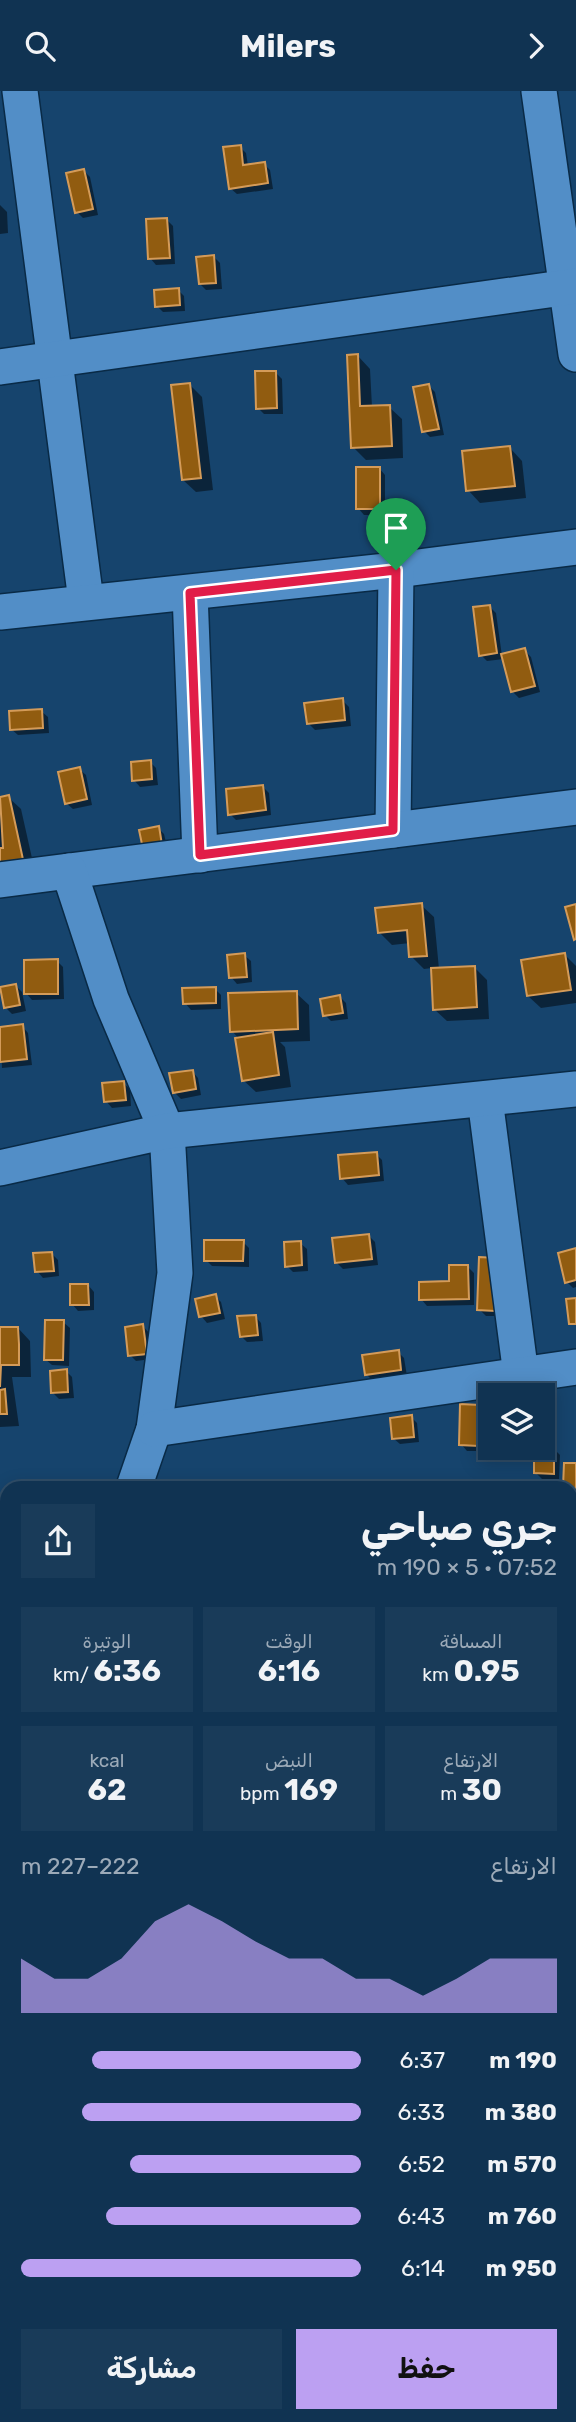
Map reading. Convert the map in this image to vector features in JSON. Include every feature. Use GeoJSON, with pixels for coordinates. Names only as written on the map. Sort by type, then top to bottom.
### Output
{"type":"FeatureCollection","features":[{"type":"Feature","properties":{"kind":"street"},"geometry":{"type":"LineString","coordinates":[[20,91],[86,601]]}},
{"type":"Feature","properties":{"kind":"street"},"geometry":{"type":"LineString","coordinates":[[0,95],[27,91]]}},
{"type":"Feature","properties":{"kind":"street"},"geometry":{"type":"LineString","coordinates":[[539,91],[571,287],[576,354]]}},
{"type":"Feature","properties":{"kind":"street"},"geometry":{"type":"LineString","coordinates":[[0,367],[571,287]]}},
{"type":"Feature","properties":{"kind":"street"},"geometry":{"type":"LineString","coordinates":[[0,612],[396,570],[576,547]]}},
{"type":"Feature","properties":{"kind":"street"},"geometry":{"type":"LineString","coordinates":[[393,830],[396,570]]}},
{"type":"Feature","properties":{"kind":"street"},"geometry":{"type":"LineString","coordinates":[[190,593],[200,855]]}},
{"type":"Feature","properties":{"kind":"street"},"geometry":{"type":"LineString","coordinates":[[0,880],[576,807]]}},
{"type":"Feature","properties":{"kind":"street"},"geometry":{"type":"LineString","coordinates":[[69,871],[111,999],[167,1131],[175,1273],[154,1429],[136,1481]]}},
{"type":"Feature","properties":{"kind":"street"},"geometry":{"type":"LineString","coordinates":[[0,1168],[167,1131],[576,1089]]}},
{"type":"Feature","properties":{"kind":"street"},"geometry":{"type":"LineString","coordinates":[[485,1099],[521,1375]]}},
{"type":"Feature","properties":{"kind":"street"},"geometry":{"type":"LineString","coordinates":[[154,1429],[576,1367]]}},
{"type":"Feature","properties":{"kind":"building"},"geometry":{"type":"Polygon","coordinates":[[[241,145],[243,165],[265,162],[268,183],[229,189],[223,147],[241,145]]]}},
{"type":"Feature","properties":{"kind":"building"},"geometry":{"type":"Polygon","coordinates":[[[84,169],[93,209],[75,213],[66,173],[84,169]]]}},
{"type":"Feature","properties":{"kind":"building"},"geometry":{"type":"Polygon","coordinates":[[[167,218],[170,258],[148,259],[146,219],[167,218]]]}},
{"type":"Feature","properties":{"kind":"building"},"geometry":{"type":"Polygon","coordinates":[[[214,255],[216,283],[199,284],[196,257],[214,255]]]}},
{"type":"Feature","properties":{"kind":"building"},"geometry":{"type":"Polygon","coordinates":[[[179,288],[180,305],[155,307],[154,290],[179,288]]]}},
{"type":"Feature","properties":{"kind":"building"},"geometry":{"type":"Polygon","coordinates":[[[358,354],[360,406],[390,405],[392,446],[351,448],[347,355],[358,354]]]}},
{"type":"Feature","properties":{"kind":"building"},"geometry":{"type":"Polygon","coordinates":[[[255,371],[276,371],[277,408],[256,409],[255,371]]]}},
{"type":"Feature","properties":{"kind":"building"},"geometry":{"type":"Polygon","coordinates":[[[190,383],[201,478],[182,480],[171,385],[190,383]]]}},
{"type":"Feature","properties":{"kind":"building"},"geometry":{"type":"Polygon","coordinates":[[[429,384],[439,429],[422,432],[413,387],[429,384]]]}},
{"type":"Feature","properties":{"kind":"building"},"geometry":{"type":"Polygon","coordinates":[[[510,446],[515,486],[466,491],[462,451],[510,446]]]}},
{"type":"Feature","properties":{"kind":"building"},"geometry":{"type":"Polygon","coordinates":[[[356,467],[380,467],[380,509],[356,509],[356,467]]]}},
{"type":"Feature","properties":{"kind":"building"},"geometry":{"type":"Polygon","coordinates":[[[490,605],[497,653],[479,656],[473,607],[490,605]]]}},
{"type":"Feature","properties":{"kind":"building"},"geometry":{"type":"Polygon","coordinates":[[[525,648],[535,686],[511,692],[501,654],[525,648]]]}},
{"type":"Feature","properties":{"kind":"building"},"geometry":{"type":"Polygon","coordinates":[[[343,698],[345,720],[307,724],[304,703],[343,698]]]}},
{"type":"Feature","properties":{"kind":"building"},"geometry":{"type":"Polygon","coordinates":[[[42,709],[43,728],[10,730],[9,711],[42,709]]]}},
{"type":"Feature","properties":{"kind":"building"},"geometry":{"type":"Polygon","coordinates":[[[151,760],[152,779],[132,781],[131,762],[151,760]]]}},
{"type":"Feature","properties":{"kind":"building"},"geometry":{"type":"Polygon","coordinates":[[[80,767],[87,799],[65,804],[58,772],[80,767]]]}},
{"type":"Feature","properties":{"kind":"building"},"geometry":{"type":"Polygon","coordinates":[[[263,785],[266,810],[228,815],[226,789],[263,785]]]}},
{"type":"Feature","properties":{"kind":"building"},"geometry":{"type":"Polygon","coordinates":[[[9,795],[24,864],[0,870],[0,848],[3,848],[0,797],[9,795]]]}},
{"type":"Feature","properties":{"kind":"building"},"geometry":{"type":"Polygon","coordinates":[[[159,826],[162,845],[143,849],[139,830],[159,826]]]}},
{"type":"Feature","properties":{"kind":"building"},"geometry":{"type":"Polygon","coordinates":[[[422,903],[427,956],[409,957],[407,930],[378,933],[375,908],[422,903]]]}},
{"type":"Feature","properties":{"kind":"building"},"geometry":{"type":"Polygon","coordinates":[[[576,904],[576,939],[574,940],[565,907],[576,904]]]}},
{"type":"Feature","properties":{"kind":"building"},"geometry":{"type":"Polygon","coordinates":[[[245,953],[247,977],[229,978],[227,955],[245,953]]]}},
{"type":"Feature","properties":{"kind":"building"},"geometry":{"type":"Polygon","coordinates":[[[565,953],[571,990],[527,996],[521,960],[565,953]]]}},
{"type":"Feature","properties":{"kind":"building"},"geometry":{"type":"Polygon","coordinates":[[[58,959],[58,994],[24,994],[24,960],[58,959]]]}},
{"type":"Feature","properties":{"kind":"building"},"geometry":{"type":"Polygon","coordinates":[[[475,966],[477,1007],[433,1010],[431,968],[475,966]]]}},
{"type":"Feature","properties":{"kind":"building"},"geometry":{"type":"Polygon","coordinates":[[[16,984],[20,1005],[4,1008],[0,987],[16,984]]]}},
{"type":"Feature","properties":{"kind":"building"},"geometry":{"type":"Polygon","coordinates":[[[216,987],[216,1003],[183,1004],[182,988],[216,987]]]}},
{"type":"Feature","properties":{"kind":"building"},"geometry":{"type":"Polygon","coordinates":[[[297,991],[298,1029],[230,1032],[228,993],[297,991]]]}},
{"type":"Feature","properties":{"kind":"building"},"geometry":{"type":"Polygon","coordinates":[[[340,995],[343,1013],[323,1016],[320,999],[340,995]]]}},
{"type":"Feature","properties":{"kind":"building"},"geometry":{"type":"Polygon","coordinates":[[[23,1024],[27,1059],[0,1062],[0,1027],[23,1024]]]}},
{"type":"Feature","properties":{"kind":"building"},"geometry":{"type":"Polygon","coordinates":[[[273,1032],[279,1075],[242,1081],[235,1038],[273,1032]]]}},
{"type":"Feature","properties":{"kind":"building"},"geometry":{"type":"Polygon","coordinates":[[[193,1070],[196,1089],[173,1093],[169,1073],[193,1070]]]}},
{"type":"Feature","properties":{"kind":"building"},"geometry":{"type":"Polygon","coordinates":[[[124,1081],[126,1100],[104,1102],[102,1083],[124,1081]]]}},
{"type":"Feature","properties":{"kind":"building"},"geometry":{"type":"Polygon","coordinates":[[[377,1152],[379,1175],[340,1179],[338,1155],[377,1152]]]}},
{"type":"Feature","properties":{"kind":"building"},"geometry":{"type":"Polygon","coordinates":[[[369,1234],[372,1259],[335,1263],[332,1238],[369,1234]]]}},
{"type":"Feature","properties":{"kind":"building"},"geometry":{"type":"Polygon","coordinates":[[[204,1240],[244,1240],[243,1261],[204,1261],[204,1240]]]}},
{"type":"Feature","properties":{"kind":"building"},"geometry":{"type":"Polygon","coordinates":[[[301,1241],[302,1265],[285,1267],[284,1242],[301,1241]]]}},
{"type":"Feature","properties":{"kind":"building"},"geometry":{"type":"Polygon","coordinates":[[[576,1248],[576,1280],[565,1283],[558,1253],[576,1248]]]}},
{"type":"Feature","properties":{"kind":"building"},"geometry":{"type":"Polygon","coordinates":[[[52,1252],[54,1271],[35,1272],[33,1253],[52,1252]]]}},
{"type":"Feature","properties":{"kind":"building"},"geometry":{"type":"Polygon","coordinates":[[[479,1257],[496,1258],[495,1311],[477,1310],[479,1257]]]}},
{"type":"Feature","properties":{"kind":"building"},"geometry":{"type":"Polygon","coordinates":[[[449,1265],[468,1265],[469,1299],[419,1300],[419,1282],[449,1281],[449,1265]]]}},
{"type":"Feature","properties":{"kind":"building"},"geometry":{"type":"Polygon","coordinates":[[[70,1284],[88,1284],[89,1305],[70,1305],[70,1284]]]}},
{"type":"Feature","properties":{"kind":"building"},"geometry":{"type":"Polygon","coordinates":[[[216,1294],[220,1313],[199,1317],[195,1299],[216,1294]]]}},
{"type":"Feature","properties":{"kind":"building"},"geometry":{"type":"Polygon","coordinates":[[[576,1298],[576,1324],[569,1324],[566,1299],[576,1298]]]}},
{"type":"Feature","properties":{"kind":"building"},"geometry":{"type":"Polygon","coordinates":[[[256,1315],[258,1335],[240,1337],[237,1316],[256,1315]]]}},
{"type":"Feature","properties":{"kind":"building"},"geometry":{"type":"Polygon","coordinates":[[[45,1320],[64,1320],[63,1360],[44,1360],[45,1320]]]}},
{"type":"Feature","properties":{"kind":"building"},"geometry":{"type":"Polygon","coordinates":[[[143,1324],[147,1354],[128,1356],[125,1327],[143,1324]]]}},
{"type":"Feature","properties":{"kind":"building"},"geometry":{"type":"Polygon","coordinates":[[[0,1327],[18,1327],[19,1365],[1,1365],[0,1387],[0,1327]]]}},
{"type":"Feature","properties":{"kind":"building"},"geometry":{"type":"Polygon","coordinates":[[[399,1350],[401,1370],[365,1375],[362,1355],[399,1350]]]}},
{"type":"Feature","properties":{"kind":"building"},"geometry":{"type":"Polygon","coordinates":[[[67,1369],[68,1392],[51,1393],[50,1371],[67,1369]]]}},
{"type":"Feature","properties":{"kind":"building"},"geometry":{"type":"Polygon","coordinates":[[[5,1389],[7,1414],[0,1414],[0,1390],[5,1389]]]}},
{"type":"Feature","properties":{"kind":"building"},"geometry":{"type":"Polygon","coordinates":[[[460,1404],[478,1405],[478,1446],[459,1445],[460,1404]]]}},
{"type":"Feature","properties":{"kind":"building"},"geometry":{"type":"Polygon","coordinates":[[[412,1415],[414,1437],[392,1439],[390,1418],[412,1415]]]}},
{"type":"Feature","properties":{"kind":"building"},"geometry":{"type":"Polygon","coordinates":[[[534,1460],[554,1460],[554,1474],[534,1473],[534,1460]]]}},
{"type":"Feature","properties":{"kind":"building"},"geometry":{"type":"Polygon","coordinates":[[[564,1463],[576,1463],[576,1481],[563,1481],[564,1463]]]}},
{"type":"Feature","properties":{"kind":"route"},"geometry":{"type":"LineString","coordinates":[[396,570],[393,830],[200,855],[190,593],[396,570]]}}]}
